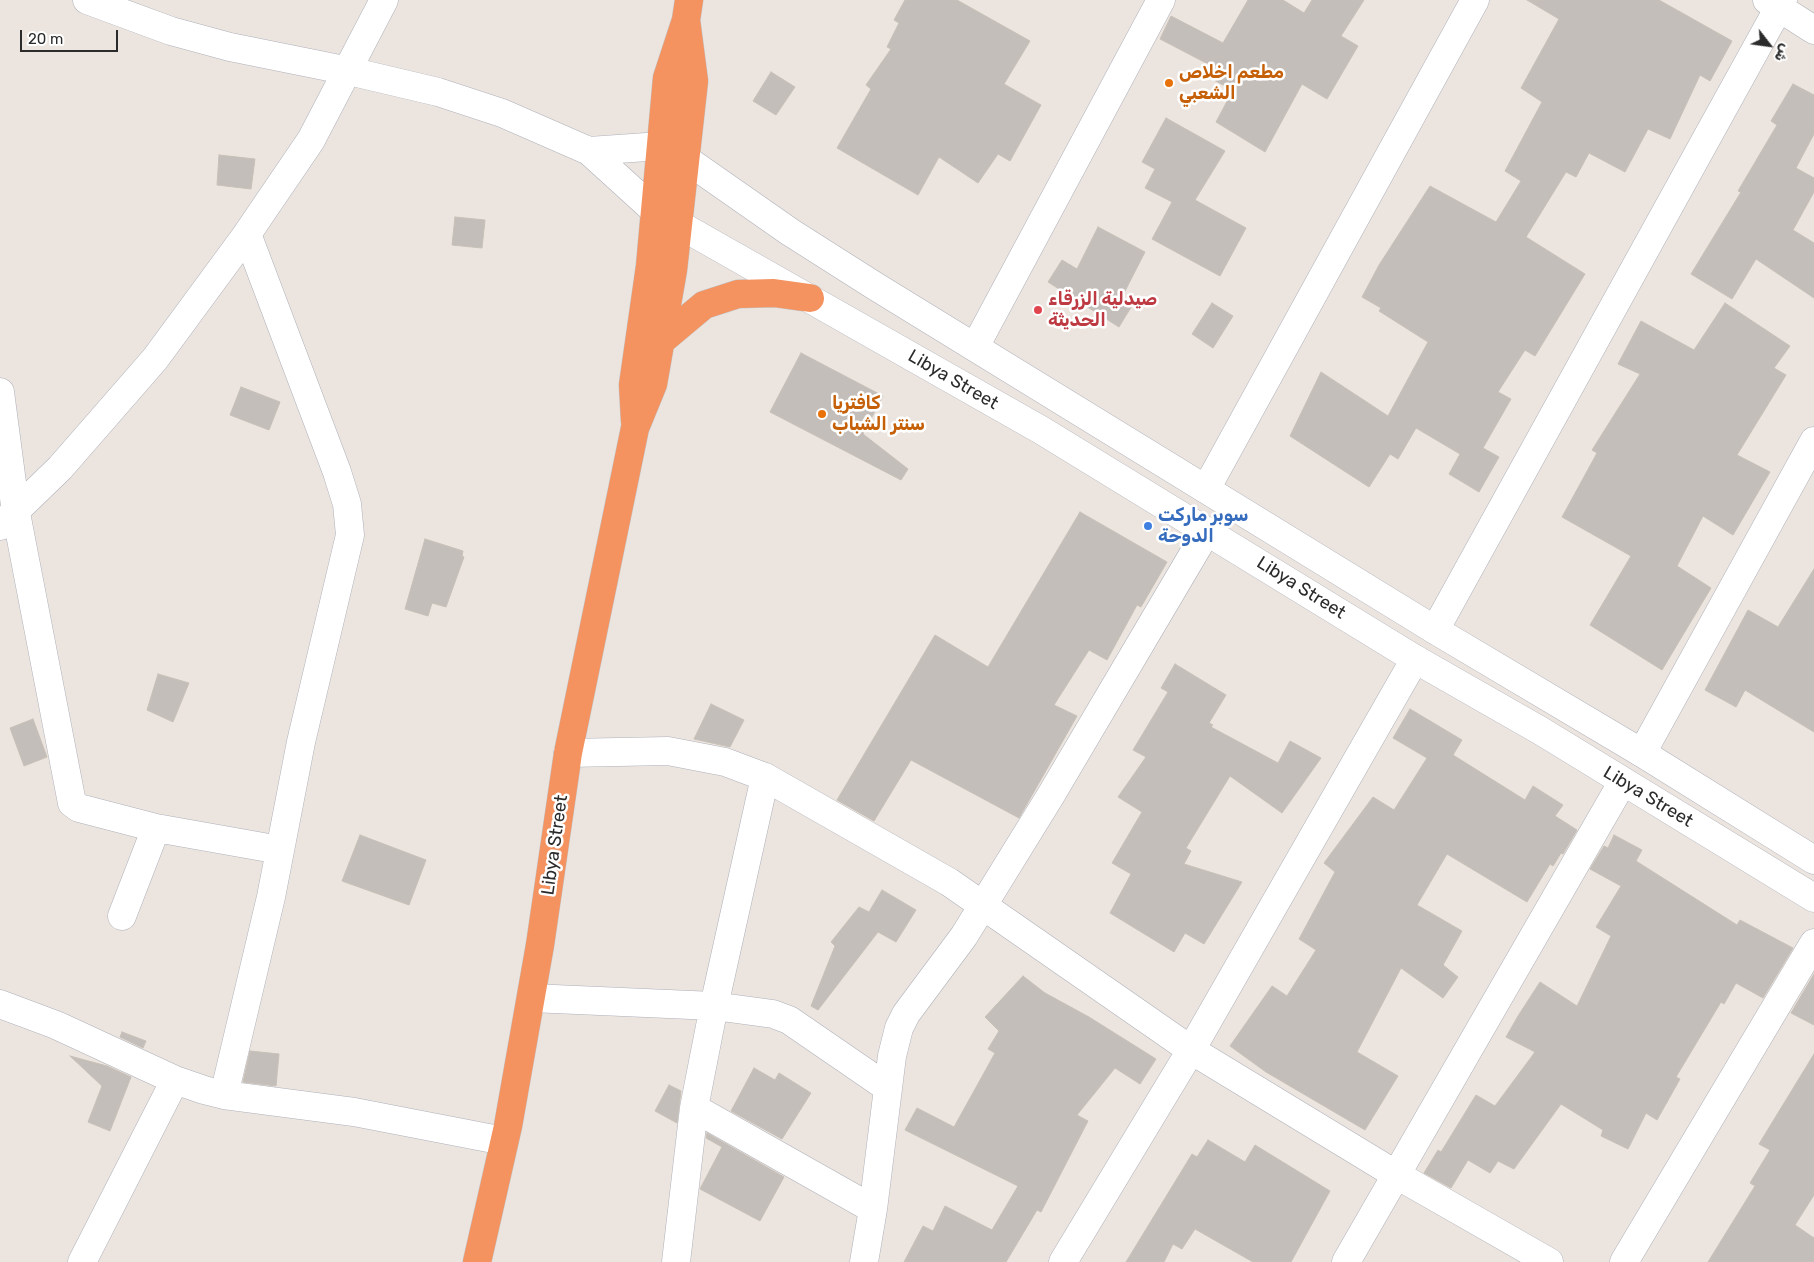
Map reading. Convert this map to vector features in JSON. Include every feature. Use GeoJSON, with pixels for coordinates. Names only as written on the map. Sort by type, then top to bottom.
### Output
{"type":"FeatureCollection","features":[{"type":"Feature","properties":{"kind":"highway","name":"Libya Street"},"geometry":{"type":"LineString","coordinates":[[635,428],[633,385],[655,211],[667,78],[687,10]]}},
{"type":"Feature","properties":{"kind":"highway","name":"Libya Street"},"geometry":{"type":"LineString","coordinates":[[477,1262],[504,1141],[531,998],[568,752],[635,428],[653,384],[661,341],[680,224],[694,81],[687,10]]}},
{"type":"Feature","properties":{"kind":"highway"},"geometry":{"type":"LineString","coordinates":[[661,341],[704,304],[738,294],[774,293],[810,298]]}},
{"type":"Feature","properties":{"kind":"street"},"geometry":{"type":"LineString","coordinates":[[87,0],[171,31],[230,46],[349,70],[438,92],[502,113],[589,151],[655,211]]}},
{"type":"Feature","properties":{"kind":"street"},"geometry":{"type":"LineString","coordinates":[[8,519],[60,468],[155,359],[247,234],[311,140],[384,0]]}},
{"type":"Feature","properties":{"kind":"street"},"geometry":{"type":"LineString","coordinates":[[975,347],[1161,0]]}},
{"type":"Feature","properties":{"kind":"street"},"geometry":{"type":"LineString","coordinates":[[1206,489],[1476,0]]}},
{"type":"Feature","properties":{"kind":"street"},"geometry":{"type":"LineString","coordinates":[[1435,630],[1776,2],[1814,30]]}},
{"type":"Feature","properties":{"kind":"street"},"geometry":{"type":"LineString","coordinates":[[589,151],[662,146]]}},
{"type":"Feature","properties":{"kind":"street","name":"Libya Street"},"geometry":{"type":"LineString","coordinates":[[662,146],[687,160],[790,232],[975,347],[1435,630],[1642,753],[1814,860]]}},
{"type":"Feature","properties":{"kind":"street","name":"Libya Street"},"geometry":{"type":"LineString","coordinates":[[655,211],[1040,430],[1415,659],[1541,731],[1622,783],[1814,898]]}},
{"type":"Feature","properties":{"kind":"street"},"geometry":{"type":"LineString","coordinates":[[224,1095],[280,850],[301,742],[350,535],[350,519],[338,472],[247,234]]}},
{"type":"Feature","properties":{"kind":"street"},"geometry":{"type":"LineString","coordinates":[[0,392],[8,519],[70,799],[74,806],[156,828],[280,850]]}},
{"type":"Feature","properties":{"kind":"street"},"geometry":{"type":"LineString","coordinates":[[1642,753],[1814,441]]}},
{"type":"Feature","properties":{"kind":"street"},"geometry":{"type":"LineString","coordinates":[[864,1262],[873,1209],[892,1056],[899,1028],[906,1014],[960,942],[1051,795],[1207,531]]}},
{"type":"Feature","properties":{"kind":"street"},"geometry":{"type":"LineString","coordinates":[[1063,1262],[1191,1050],[1415,659]]}},
{"type":"Feature","properties":{"kind":"street"},"geometry":{"type":"LineString","coordinates":[[568,752],[668,751],[725,762],[765,777],[949,882],[1191,1050],[1395,1174],[1549,1262]]}},
{"type":"Feature","properties":{"kind":"street"},"geometry":{"type":"LineString","coordinates":[[676,1262],[694,1108],[714,1006],[765,777]]}},
{"type":"Feature","properties":{"kind":"street"},"geometry":{"type":"LineString","coordinates":[[1346,1262],[1622,783]]}},
{"type":"Feature","properties":{"kind":"street"},"geometry":{"type":"LineString","coordinates":[[122,916],[156,828]]}},
{"type":"Feature","properties":{"kind":"street"},"geometry":{"type":"LineString","coordinates":[[1624,1262],[1814,944]]}},
{"type":"Feature","properties":{"kind":"street"},"geometry":{"type":"LineString","coordinates":[[531,998],[714,1006],[773,1014],[789,1020],[888,1088]]}},
{"type":"Feature","properties":{"kind":"street"},"geometry":{"type":"LineString","coordinates":[[0,1004],[56,1025],[175,1080],[224,1095],[354,1112],[504,1141]]}},
{"type":"Feature","properties":{"kind":"street"},"geometry":{"type":"LineString","coordinates":[[82,1262],[175,1080]]}},
{"type":"Feature","properties":{"kind":"street"},"geometry":{"type":"LineString","coordinates":[[694,1108],[873,1209]]}},
{"type":"Feature","properties":{"kind":"building"},"geometry":{"type":"Polygon","coordinates":[[[905,0],[957,0],[1030,41],[1004,84],[1041,105],[1010,161],[998,154],[978,183],[939,157],[918,195],[837,148],[871,89],[866,85],[891,49],[887,47],[899,23],[894,20],[905,0]]]}},
{"type":"Feature","properties":{"kind":"building"},"geometry":{"type":"Polygon","coordinates":[[[1248,0],[1283,0],[1304,13],[1312,0],[1364,0],[1341,36],[1358,46],[1327,99],[1302,84],[1265,152],[1216,122],[1233,90],[1202,74],[1208,64],[1160,39],[1171,16],[1223,43],[1248,0]]]}},
{"type":"Feature","properties":{"kind":"building"},"geometry":{"type":"Polygon","coordinates":[[[1527,0],[1659,0],[1732,41],[1710,81],[1700,75],[1670,139],[1648,129],[1625,172],[1589,153],[1576,177],[1566,172],[1526,237],[1585,274],[1535,356],[1525,350],[1498,392],[1511,399],[1483,448],[1499,457],[1479,492],[1449,474],[1460,454],[1416,428],[1398,459],[1390,454],[1369,487],[1290,436],[1321,372],[1388,416],[1428,342],[1379,311],[1381,308],[1362,297],[1379,265],[1430,186],[1496,222],[1521,181],[1505,171],[1542,102],[1521,88],[1559,19],[1527,0]]]}},
{"type":"Feature","properties":{"kind":"building"},"geometry":{"type":"Polygon","coordinates":[[[771,72],[795,87],[776,115],[753,101],[771,72]]]}},
{"type":"Feature","properties":{"kind":"building"},"geometry":{"type":"Polygon","coordinates":[[[1793,84],[1814,95],[1814,134],[1796,168],[1814,178],[1814,192],[1793,230],[1814,243],[1814,298],[1756,259],[1732,299],[1691,274],[1741,192],[1738,191],[1777,125],[1771,121],[1793,84]]]}},
{"type":"Feature","properties":{"kind":"building"},"geometry":{"type":"Polygon","coordinates":[[[1166,118],[1225,151],[1195,200],[1246,228],[1220,276],[1152,239],[1172,202],[1145,188],[1155,169],[1142,162],[1166,118]]]}},
{"type":"Feature","properties":{"kind":"building"},"geometry":{"type":"Polygon","coordinates":[[[219,155],[255,159],[251,189],[217,185],[219,155]]]}},
{"type":"Feature","properties":{"kind":"building"},"geometry":{"type":"Polygon","coordinates":[[[455,217],[485,220],[482,248],[452,245],[455,217]]]}},
{"type":"Feature","properties":{"kind":"building"},"geometry":{"type":"Polygon","coordinates":[[[1098,227],[1145,252],[1122,297],[1133,304],[1119,327],[1048,282],[1062,260],[1077,269],[1098,227]]]}},
{"type":"Feature","properties":{"kind":"building"},"geometry":{"type":"Polygon","coordinates":[[[1212,303],[1233,316],[1213,348],[1192,334],[1212,303]]]}},
{"type":"Feature","properties":{"kind":"building"},"geometry":{"type":"Polygon","coordinates":[[[1725,303],[1790,346],[1774,368],[1786,375],[1737,455],[1770,472],[1733,535],[1703,516],[1677,566],[1711,588],[1662,670],[1590,625],[1631,556],[1562,517],[1597,453],[1592,450],[1640,374],[1618,364],[1641,321],[1694,350],[1725,303]]]}},
{"type":"Feature","properties":{"kind":"building"},"geometry":{"type":"Polygon","coordinates":[[[801,353],[883,396],[863,434],[908,469],[901,480],[770,412],[801,353]]]}},
{"type":"Feature","properties":{"kind":"building"},"geometry":{"type":"Polygon","coordinates":[[[241,387],[280,402],[269,430],[230,415],[241,387]]]}},
{"type":"Feature","properties":{"kind":"building"},"geometry":{"type":"Polygon","coordinates":[[[1080,512],[1167,562],[1141,607],[1137,605],[1107,660],[1089,650],[1054,705],[1077,716],[1019,818],[911,760],[874,821],[837,800],[935,635],[988,667],[1080,512]]]}},
{"type":"Feature","properties":{"kind":"building"},"geometry":{"type":"Polygon","coordinates":[[[425,539],[463,551],[462,556],[464,557],[446,607],[432,603],[428,616],[405,609],[425,539]]]}},
{"type":"Feature","properties":{"kind":"building"},"geometry":{"type":"Polygon","coordinates":[[[1814,569],[1814,732],[1745,690],[1736,707],[1705,690],[1748,610],[1778,627],[1814,569]]]}},
{"type":"Feature","properties":{"kind":"building"},"geometry":{"type":"Polygon","coordinates":[[[1175,664],[1226,695],[1209,723],[1213,725],[1211,727],[1278,763],[1290,741],[1321,758],[1282,813],[1230,776],[1186,848],[1191,851],[1184,864],[1242,882],[1204,944],[1185,933],[1174,952],[1110,913],[1131,874],[1112,863],[1142,812],[1118,797],[1146,757],[1133,750],[1168,692],[1161,688],[1175,664]]]}},
{"type":"Feature","properties":{"kind":"building"},"geometry":{"type":"Polygon","coordinates":[[[158,674],[189,683],[173,722],[147,710],[158,674]]]}},
{"type":"Feature","properties":{"kind":"building"},"geometry":{"type":"Polygon","coordinates":[[[711,704],[744,720],[730,747],[694,739],[711,704]]]}},
{"type":"Feature","properties":{"kind":"building"},"geometry":{"type":"Polygon","coordinates":[[[1410,709],[1462,740],[1453,755],[1525,800],[1533,786],[1563,805],[1555,816],[1577,830],[1563,854],[1561,853],[1553,866],[1550,864],[1527,902],[1447,854],[1417,905],[1462,931],[1443,965],[1458,977],[1443,998],[1401,968],[1357,1052],[1398,1076],[1365,1130],[1266,1072],[1230,1046],[1272,986],[1287,996],[1316,950],[1299,939],[1335,872],[1324,863],[1373,797],[1394,810],[1427,758],[1393,738],[1410,709]]]}},
{"type":"Feature","properties":{"kind":"building"},"geometry":{"type":"Polygon","coordinates":[[[33,719],[47,757],[24,766],[10,728],[33,719]]]}},
{"type":"Feature","properties":{"kind":"building"},"geometry":{"type":"Polygon","coordinates":[[[360,835],[426,860],[409,905],[342,881],[360,835]]]}},
{"type":"Feature","properties":{"kind":"building"},"geometry":{"type":"Polygon","coordinates":[[[1614,835],[1642,850],[1636,861],[1737,925],[1740,920],[1793,948],[1763,998],[1736,983],[1724,1004],[1721,1002],[1676,1077],[1680,1079],[1657,1120],[1646,1113],[1628,1149],[1601,1136],[1603,1130],[1561,1104],[1514,1169],[1498,1161],[1490,1173],[1468,1160],[1451,1188],[1424,1173],[1438,1150],[1441,1152],[1476,1095],[1495,1106],[1535,1052],[1506,1037],[1518,1016],[1540,982],[1577,1006],[1611,936],[1596,927],[1621,886],[1590,869],[1604,846],[1608,848],[1614,835]]]}},
{"type":"Feature","properties":{"kind":"building"},"geometry":{"type":"Polygon","coordinates":[[[882,890],[916,910],[896,942],[878,932],[818,1010],[811,1006],[835,946],[831,942],[859,907],[869,912],[882,890]]]}},
{"type":"Feature","properties":{"kind":"building"},"geometry":{"type":"Polygon","coordinates":[[[1814,974],[1814,1025],[1791,1013],[1814,974]]]}},
{"type":"Feature","properties":{"kind":"building"},"geometry":{"type":"Polygon","coordinates":[[[1023,976],[1045,993],[1089,1017],[1156,1059],[1140,1084],[1115,1068],[1077,1115],[1088,1121],[1041,1212],[1037,1210],[1006,1262],[904,1262],[923,1226],[933,1231],[945,1206],[992,1230],[1018,1186],[905,1130],[917,1108],[954,1127],[995,1053],[988,1049],[999,1031],[985,1017],[1023,976]]]}},
{"type":"Feature","properties":{"kind":"building"},"geometry":{"type":"Polygon","coordinates":[[[122,1032],[146,1041],[143,1048],[120,1037],[122,1032]]]}},
{"type":"Feature","properties":{"kind":"building"},"geometry":{"type":"Polygon","coordinates":[[[250,1051],[279,1054],[276,1086],[243,1082],[250,1051]]]}},
{"type":"Feature","properties":{"kind":"building"},"geometry":{"type":"Polygon","coordinates":[[[1814,1054],[1814,1195],[1795,1225],[1814,1238],[1814,1262],[1708,1262],[1755,1186],[1750,1183],[1770,1150],[1759,1144],[1814,1054]]]}},
{"type":"Feature","properties":{"kind":"building"},"geometry":{"type":"Polygon","coordinates":[[[70,1056],[107,1066],[131,1077],[110,1131],[88,1122],[102,1086],[70,1056]]]}},
{"type":"Feature","properties":{"kind":"building"},"geometry":{"type":"Polygon","coordinates":[[[754,1068],[775,1080],[779,1073],[811,1093],[782,1139],[731,1111],[754,1068]]]}},
{"type":"Feature","properties":{"kind":"building"},"geometry":{"type":"Polygon","coordinates":[[[669,1085],[681,1091],[677,1123],[655,1111],[669,1085]]]}},
{"type":"Feature","properties":{"kind":"building"},"geometry":{"type":"Polygon","coordinates":[[[707,1133],[784,1177],[760,1221],[700,1189],[722,1147],[706,1138],[707,1133]]]}},
{"type":"Feature","properties":{"kind":"building"},"geometry":{"type":"Polygon","coordinates":[[[1208,1140],[1245,1162],[1255,1145],[1330,1191],[1291,1262],[1253,1262],[1195,1229],[1182,1249],[1173,1244],[1164,1262],[1126,1262],[1192,1154],[1197,1157],[1208,1140]]]}},
{"type":"Feature","properties":{"kind":"place","name":"مطعم اخلاص الشعبي"},"geometry":{"type":"Point","coordinates":[1169,83]}},
{"type":"Feature","properties":{"kind":"place","name":"صيدلية الزرقاء الحديثة"},"geometry":{"type":"Point","coordinates":[1038,310]}},
{"type":"Feature","properties":{"kind":"place","name":"كافتريا سنتر الشباب"},"geometry":{"type":"Point","coordinates":[822,414]}},
{"type":"Feature","properties":{"kind":"place","name":"سوبر ماركت الدوحة"},"geometry":{"type":"Point","coordinates":[1148,526]}}]}
